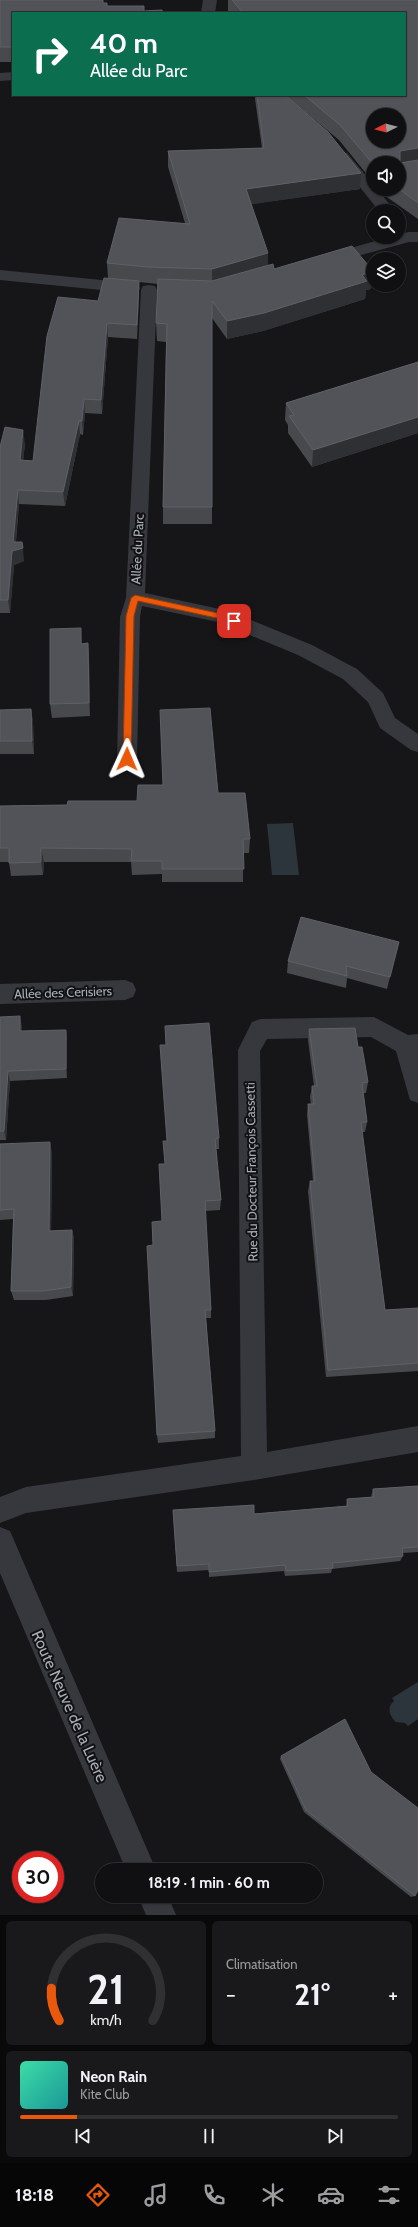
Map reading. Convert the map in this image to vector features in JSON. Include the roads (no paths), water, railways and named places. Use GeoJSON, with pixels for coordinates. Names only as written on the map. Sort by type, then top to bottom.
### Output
{"type":"FeatureCollection","features":[{"type":"Feature","properties":{"kind":"street"},"geometry":{"type":"LineString","coordinates":[[208,12],[210,0]]}},
{"type":"Feature","properties":{"kind":"street"},"geometry":{"type":"LineString","coordinates":[[0,77],[12,76]]}},
{"type":"Feature","properties":{"kind":"street"},"geometry":{"type":"LineString","coordinates":[[333,144],[366,176]]}},
{"type":"Feature","properties":{"kind":"street"},"geometry":{"type":"LineString","coordinates":[[315,262],[408,233]]}},
{"type":"Feature","properties":{"kind":"street","name":"Allée du Parc"},"geometry":{"type":"LineString","coordinates":[[0,275],[157,290],[135,598],[222,616],[305,650],[350,674],[376,698],[387,723],[418,744]]}},
{"type":"Feature","properties":{"kind":"street"},"geometry":{"type":"LineString","coordinates":[[127,759],[130,616],[135,598]]}},
{"type":"Feature","properties":{"kind":"street","name":"Allée des Cerisiers"},"geometry":{"type":"LineString","coordinates":[[0,994],[125,990]]}},
{"type":"Feature","properties":{"kind":"street","name":"Rue du Docteur François Cassetti"},"geometry":{"type":"LineString","coordinates":[[254,1467],[249,1050],[260,1029],[374,1027],[412,1045],[418,1094]]}},
{"type":"Feature","properties":{"kind":"street"},"geometry":{"type":"LineString","coordinates":[[0,1510],[26,1500],[254,1467],[418,1439]]}},
{"type":"Feature","properties":{"kind":"street","name":"Route Neuve de la Luère"},"geometry":{"type":"LineString","coordinates":[[0,1541],[138,1863]]}},
{"type":"Feature","properties":{"kind":"street"},"geometry":{"type":"LineString","coordinates":[[156,1903],[161,1915]]}}]}
